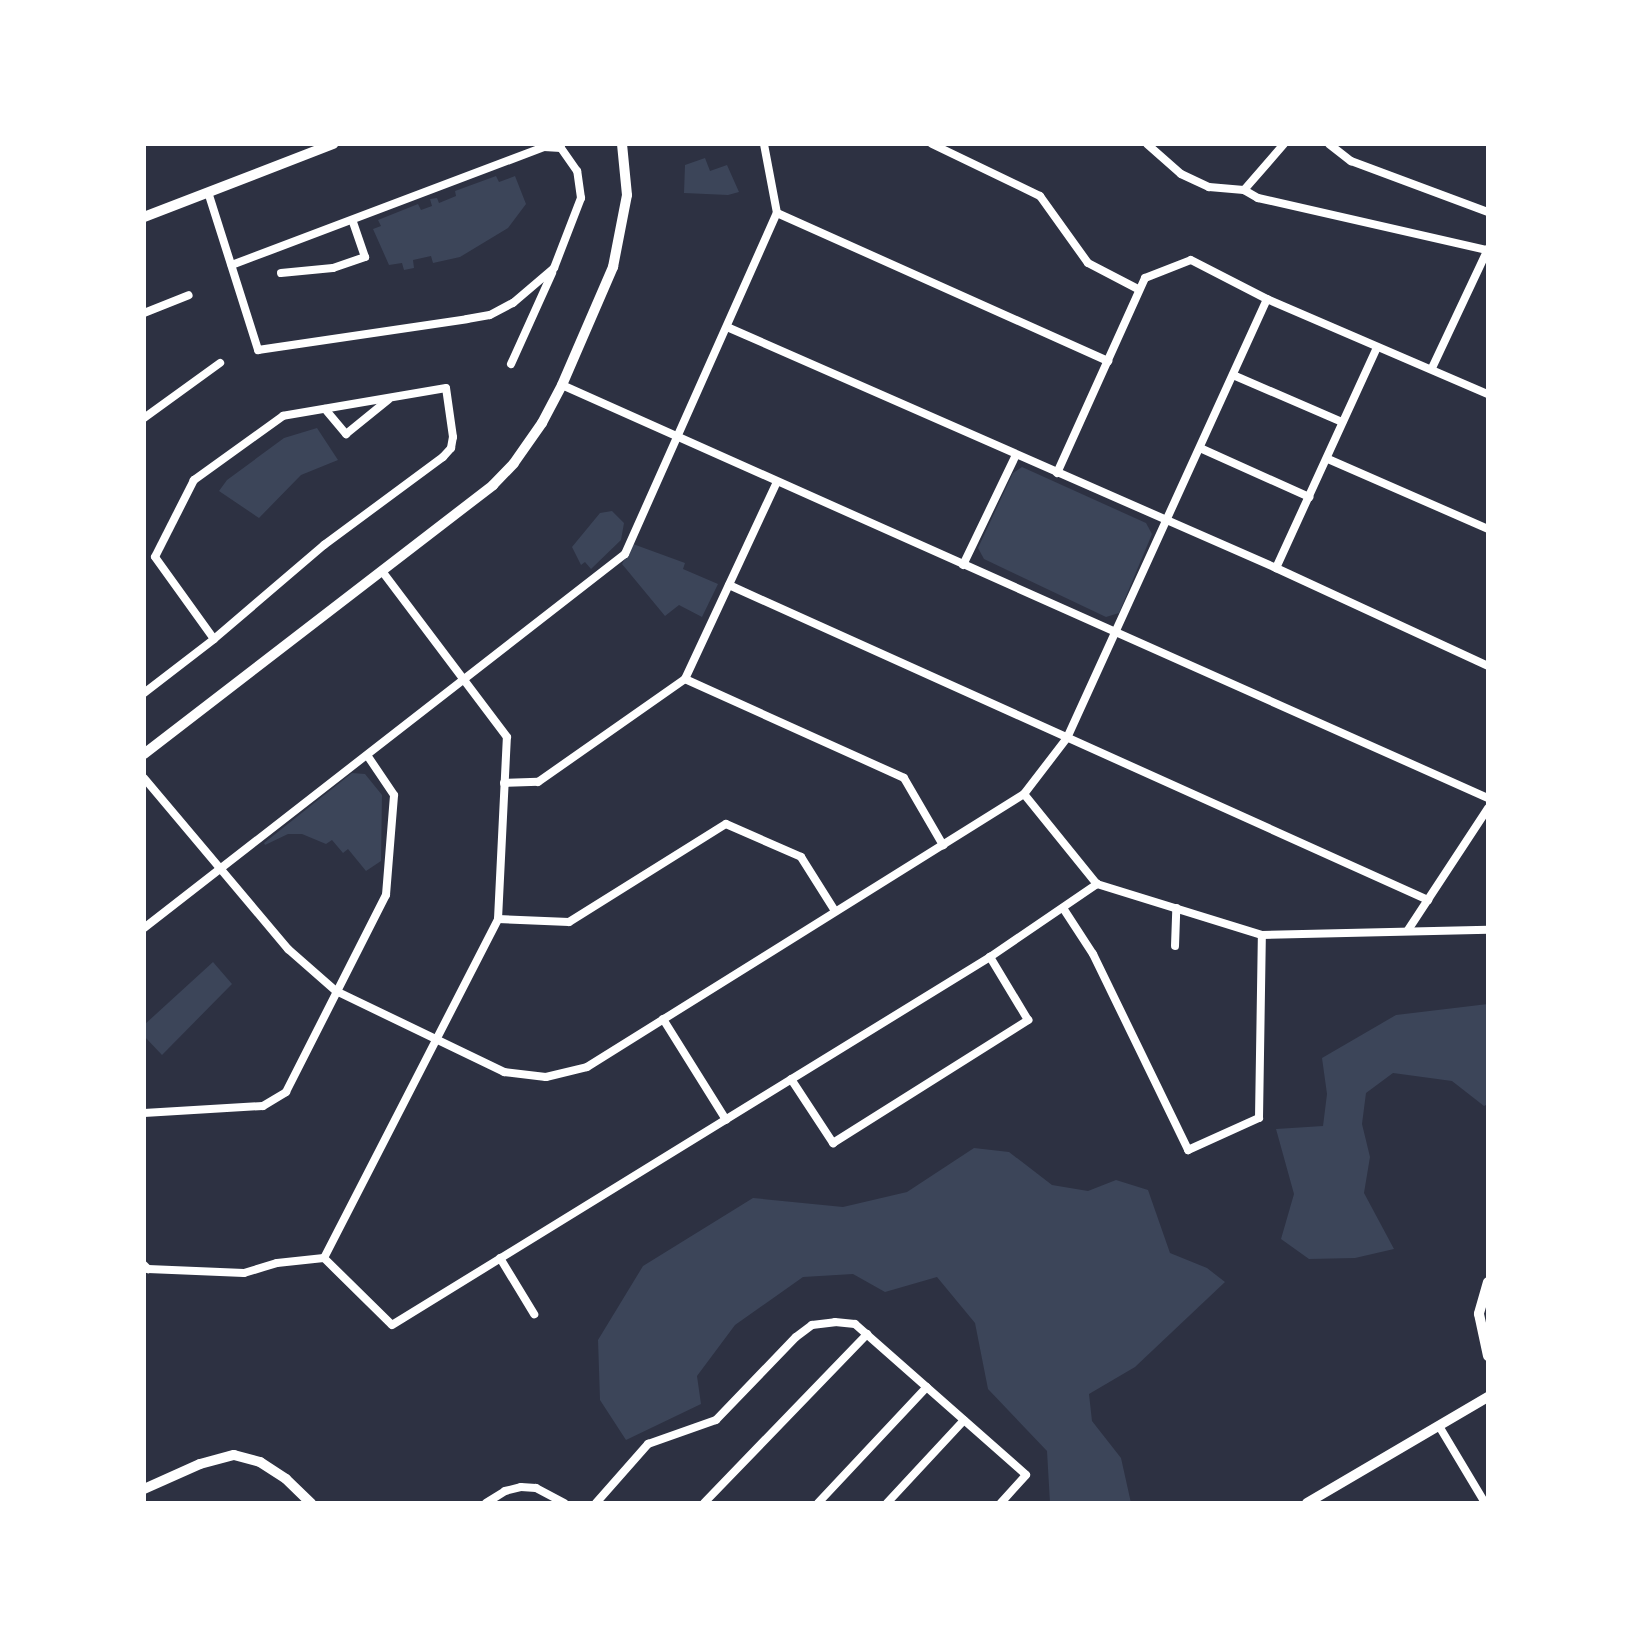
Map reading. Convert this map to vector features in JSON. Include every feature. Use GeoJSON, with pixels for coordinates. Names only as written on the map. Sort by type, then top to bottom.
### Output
{"type":"FeatureCollection","features":[{"type":"Feature","properties":{"kind":"street"},"geometry":{"type":"LineString","coordinates":[[144,217],[333,144]]}},
{"type":"Feature","properties":{"kind":"street"},"geometry":{"type":"LineString","coordinates":[[144,754],[493,485],[529,442],[562,385],[618,248],[627,195],[622,144]]}},
{"type":"Feature","properties":{"kind":"street"},"geometry":{"type":"LineString","coordinates":[[144,928],[625,554],[777,213],[764,144]]}},
{"type":"Feature","properties":{"kind":"street"},"geometry":{"type":"LineString","coordinates":[[932,144],[1040,196],[1088,263],[1138,289]]}},
{"type":"Feature","properties":{"kind":"street"},"geometry":{"type":"LineString","coordinates":[[1244,190],[1284,144]]}},
{"type":"Feature","properties":{"kind":"street"},"geometry":{"type":"LineString","coordinates":[[1329,144],[1351,161],[1488,212]]}},
{"type":"Feature","properties":{"kind":"street"},"geometry":{"type":"LineString","coordinates":[[1152,146],[1181,174],[1209,187],[1244,190],[1258,198],[1488,249],[1432,368]]}},
{"type":"Feature","properties":{"kind":"street"},"geometry":{"type":"LineString","coordinates":[[232,265],[544,147],[561,148],[577,171],[581,198],[511,364]]}},
{"type":"Feature","properties":{"kind":"street"},"geometry":{"type":"LineString","coordinates":[[208,192],[258,350],[490,315],[513,303],[554,268]]}},
{"type":"Feature","properties":{"kind":"street"},"geometry":{"type":"LineString","coordinates":[[777,213],[1108,361]]}},
{"type":"Feature","properties":{"kind":"street"},"geometry":{"type":"LineString","coordinates":[[281,273],[333,268],[365,257],[352,220]]}},
{"type":"Feature","properties":{"kind":"street"},"geometry":{"type":"LineString","coordinates":[[1057,473],[1138,289],[1145,278],[1191,260],[1267,299],[1488,394]]}},
{"type":"Feature","properties":{"kind":"street"},"geometry":{"type":"LineString","coordinates":[[144,313],[189,295]]}},
{"type":"Feature","properties":{"kind":"street"},"geometry":{"type":"LineString","coordinates":[[144,778],[288,949],[336,991],[504,1072],[546,1077],[587,1067],[1024,794],[1067,738],[1267,299]]}},
{"type":"Feature","properties":{"kind":"street"},"geometry":{"type":"LineString","coordinates":[[727,327],[1276,568],[1488,666]]}},
{"type":"Feature","properties":{"kind":"street"},"geometry":{"type":"LineString","coordinates":[[1276,568],[1377,347]]}},
{"type":"Feature","properties":{"kind":"street"},"geometry":{"type":"LineString","coordinates":[[144,418],[220,363]]}},
{"type":"Feature","properties":{"kind":"street"},"geometry":{"type":"LineString","coordinates":[[1233,375],[1342,422]]}},
{"type":"Feature","properties":{"kind":"street"},"geometry":{"type":"LineString","coordinates":[[562,385],[1488,798]]}},
{"type":"Feature","properties":{"kind":"street"},"geometry":{"type":"LineString","coordinates":[[144,693],[214,639],[324,545],[451,448],[446,388],[283,416],[194,480],[155,557],[214,639]]}},
{"type":"Feature","properties":{"kind":"street"},"geometry":{"type":"LineString","coordinates":[[325,409],[346,434],[390,398]]}},
{"type":"Feature","properties":{"kind":"street"},"geometry":{"type":"LineString","coordinates":[[1200,448],[1309,497]]}},
{"type":"Feature","properties":{"kind":"street"},"geometry":{"type":"LineString","coordinates":[[963,565],[1016,455]]}},
{"type":"Feature","properties":{"kind":"street"},"geometry":{"type":"LineString","coordinates":[[1328,459],[1488,529]]}},
{"type":"Feature","properties":{"kind":"street"},"geometry":{"type":"LineString","coordinates":[[504,783],[538,782],[685,679],[777,482]]}},
{"type":"Feature","properties":{"kind":"street"},"geometry":{"type":"LineString","coordinates":[[324,1258],[498,919],[507,737],[466,678],[382,571]]}},
{"type":"Feature","properties":{"kind":"street"},"geometry":{"type":"LineString","coordinates":[[729,585],[1428,900]]}},
{"type":"Feature","properties":{"kind":"street"},"geometry":{"type":"LineString","coordinates":[[685,679],[904,778],[943,845]]}},
{"type":"Feature","properties":{"kind":"street"},"geometry":{"type":"LineString","coordinates":[[144,1113],[263,1106],[286,1092],[386,895],[394,795],[367,755]]}},
{"type":"Feature","properties":{"kind":"street"},"geometry":{"type":"LineString","coordinates":[[1024,794],[1097,884],[1262,935],[1488,930]]}},
{"type":"Feature","properties":{"kind":"street"},"geometry":{"type":"LineString","coordinates":[[1408,930],[1488,808]]}},
{"type":"Feature","properties":{"kind":"street"},"geometry":{"type":"LineString","coordinates":[[498,919],[569,922],[726,824],[801,857],[835,911]]}},
{"type":"Feature","properties":{"kind":"street"},"geometry":{"type":"LineString","coordinates":[[324,1258],[392,1325],[990,957],[1097,884]]}},
{"type":"Feature","properties":{"kind":"street"},"geometry":{"type":"LineString","coordinates":[[1063,908],[1093,954],[1188,1150],[1259,1118],[1262,935]]}},
{"type":"Feature","properties":{"kind":"street"},"geometry":{"type":"LineString","coordinates":[[1175,946],[1176,908]]}},
{"type":"Feature","properties":{"kind":"street"},"geometry":{"type":"LineString","coordinates":[[791,1079],[833,1143],[1028,1020],[990,957]]}},
{"type":"Feature","properties":{"kind":"street"},"geometry":{"type":"LineString","coordinates":[[663,1019],[726,1120]]}},
{"type":"Feature","properties":{"kind":"street"},"geometry":{"type":"LineString","coordinates":[[145,1268],[244,1273],[277,1263],[324,1258]]}},
{"type":"Feature","properties":{"kind":"street"},"geometry":{"type":"LineString","coordinates":[[500,1258],[534,1314]]}},
{"type":"Feature","properties":{"kind":"street"},"geometry":{"type":"LineString","coordinates":[[1488,1282],[1479,1314],[1488,1356]]}},
{"type":"Feature","properties":{"kind":"street"},"geometry":{"type":"LineString","coordinates":[[596,1503],[648,1444],[716,1420],[796,1337],[812,1325],[835,1322],[855,1324],[1026,1475],[1001,1503]]}},
{"type":"Feature","properties":{"kind":"street"},"geometry":{"type":"LineString","coordinates":[[704,1503],[867,1334]]}},
{"type":"Feature","properties":{"kind":"street"},"geometry":{"type":"LineString","coordinates":[[818,1503],[927,1387]]}},
{"type":"Feature","properties":{"kind":"street"},"geometry":{"type":"LineString","coordinates":[[1307,1503],[1488,1397]]}},
{"type":"Feature","properties":{"kind":"street"},"geometry":{"type":"LineString","coordinates":[[887,1503],[964,1420]]}},
{"type":"Feature","properties":{"kind":"street"},"geometry":{"type":"LineString","coordinates":[[1439,1426],[1485,1503]]}},
{"type":"Feature","properties":{"kind":"street"},"geometry":{"type":"LineString","coordinates":[[144,1489],[200,1464],[234,1455],[260,1462],[286,1479],[311,1503]]}},
{"type":"Feature","properties":{"kind":"street"},"geometry":{"type":"LineString","coordinates":[[486,1503],[505,1491],[521,1487],[536,1488],[564,1503]]}},
{"type":"Feature","properties":{"kind":"shaded area"},"geometry":{"type":"Polygon","coordinates":[[[705,158],[710,171],[727,165],[739,192],[728,195],[684,193],[685,165],[705,158]]]}},
{"type":"Feature","properties":{"kind":"shaded area"},"geometry":{"type":"Polygon","coordinates":[[[496,176],[499,182],[515,176],[526,204],[508,228],[460,257],[433,263],[431,256],[413,260],[414,268],[404,270],[402,263],[389,265],[373,229],[381,226],[378,220],[418,204],[421,210],[432,206],[430,199],[437,198],[439,203],[456,196],[455,191],[496,176]]]}},
{"type":"Feature","properties":{"kind":"shaded area"},"geometry":{"type":"Polygon","coordinates":[[[317,428],[338,460],[301,475],[259,518],[219,491],[227,480],[284,438],[317,428]]]}},
{"type":"Feature","properties":{"kind":"shaded area"},"geometry":{"type":"Polygon","coordinates":[[[1022,467],[1146,523],[1152,534],[1119,613],[1106,617],[984,559],[978,548],[1013,473],[1022,467]]]}},
{"type":"Feature","properties":{"kind":"shaded area"},"geometry":{"type":"Polygon","coordinates":[[[612,511],[624,523],[621,540],[591,569],[585,562],[581,565],[572,547],[600,513],[612,511]]]}},
{"type":"Feature","properties":{"kind":"shaded area"},"geometry":{"type":"Polygon","coordinates":[[[633,544],[685,563],[683,569],[718,584],[702,617],[679,605],[665,616],[622,564],[633,544]]]}},
{"type":"Feature","properties":{"kind":"shaded area"},"geometry":{"type":"Polygon","coordinates":[[[352,773],[365,774],[382,795],[381,861],[366,871],[348,849],[343,853],[332,840],[326,844],[302,834],[288,834],[265,845],[264,843],[352,773]]]}},
{"type":"Feature","properties":{"kind":"shaded area"},"geometry":{"type":"Polygon","coordinates":[[[213,962],[232,984],[162,1055],[144,1036],[144,1025],[213,962]]]}},
{"type":"Feature","properties":{"kind":"shaded area"},"geometry":{"type":"Polygon","coordinates":[[[1488,1004],[1488,1104],[1484,1106],[1452,1081],[1393,1073],[1366,1093],[1362,1124],[1370,1157],[1364,1193],[1394,1249],[1355,1258],[1309,1259],[1281,1239],[1294,1194],[1276,1129],[1323,1126],[1327,1094],[1322,1058],[1396,1015],[1488,1004]]]}},
{"type":"Feature","properties":{"kind":"shaded area"},"geometry":{"type":"Polygon","coordinates":[[[974,1148],[1009,1152],[1052,1185],[1088,1191],[1116,1180],[1148,1190],[1170,1253],[1207,1268],[1225,1282],[1135,1367],[1089,1394],[1092,1421],[1121,1458],[1131,1503],[1050,1503],[1047,1451],[988,1389],[975,1323],[937,1277],[885,1292],[853,1274],[803,1277],[735,1325],[697,1376],[701,1404],[626,1440],[600,1400],[598,1340],[643,1266],[753,1198],[843,1207],[907,1192],[974,1148]]]}}]}
